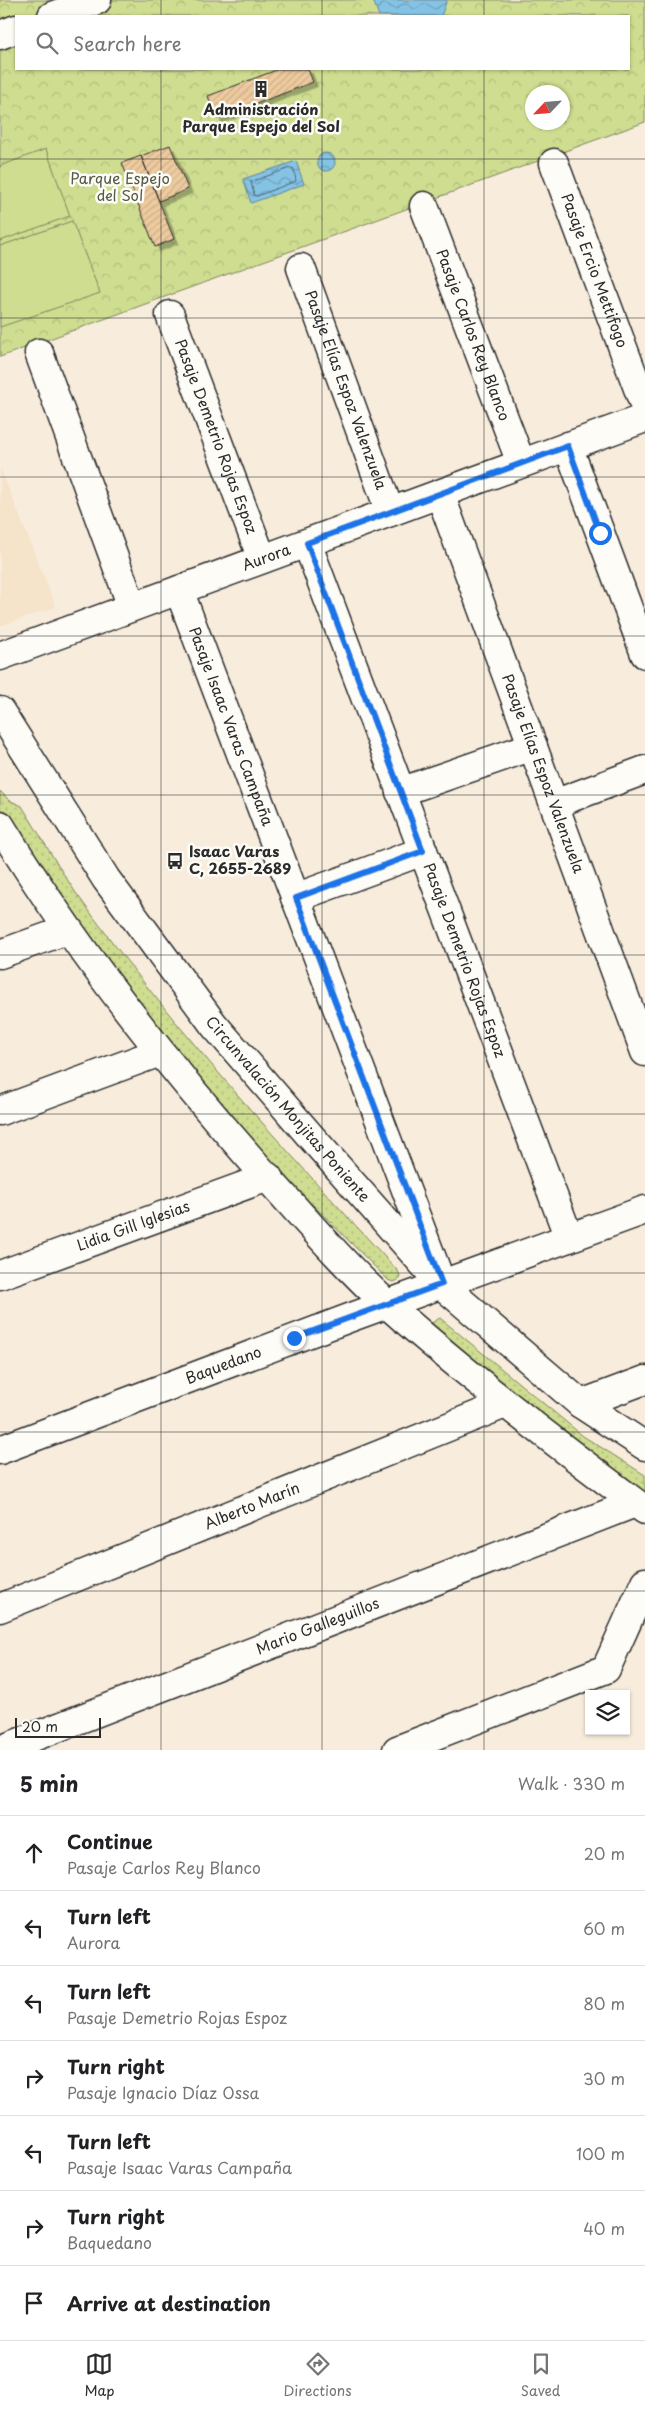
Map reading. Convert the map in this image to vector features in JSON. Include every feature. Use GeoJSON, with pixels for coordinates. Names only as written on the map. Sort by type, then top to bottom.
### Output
{"type":"FeatureCollection","features":[{"type":"Feature","properties":{"kind":"street"},"geometry":{"type":"LineString","coordinates":[[55,15],[98,0]]}},
{"type":"Feature","properties":{"kind":"street"},"geometry":{"type":"LineString","coordinates":[[0,35],[15,29]]}},
{"type":"Feature","properties":{"kind":"street","name":"Pasaje Ercio Mettifogo"},"geometry":{"type":"LineString","coordinates":[[554,163],[645,407]]}},
{"type":"Feature","properties":{"kind":"street","name":"Pasaje Carlos Rey Blanco"},"geometry":{"type":"LineString","coordinates":[[424,206],[521,463]]}},
{"type":"Feature","properties":{"kind":"street","name":"Pasaje Elías Espoz Valenzuela"},"geometry":{"type":"LineString","coordinates":[[301,268],[390,512]]}},
{"type":"Feature","properties":{"kind":"street","name":"Pasaje Demetrio Rojas Espoz"},"geometry":{"type":"LineString","coordinates":[[170,315],[262,559]]}},
{"type":"Feature","properties":{"kind":"street"},"geometry":{"type":"LineString","coordinates":[[39,354],[132,607]]}},
{"type":"Feature","properties":{"kind":"street","name":"Aurora"},"geometry":{"type":"LineString","coordinates":[[0,656],[645,418]]}},
{"type":"Feature","properties":{"kind":"street"},"geometry":{"type":"LineString","coordinates":[[568,446],[645,654]]}},
{"type":"Feature","properties":{"kind":"street","name":"Pasaje Elías Espoz Valenzuela"},"geometry":{"type":"LineString","coordinates":[[440,494],[645,1052]]}},
{"type":"Feature","properties":{"kind":"street","name":"Pasaje Demetrio Rojas Espoz"},"geometry":{"type":"LineString","coordinates":[[307,543],[569,1238]]}},
{"type":"Feature","properties":{"kind":"street","name":"Pasaje Isaac Varas Campaña"},"geometry":{"type":"LineString","coordinates":[[179,590],[442,1284]]}},
{"type":"Feature","properties":{"kind":"street","name":"Circunvalación Monjitas Poniente"},"geometry":{"type":"LineString","coordinates":[[0,710],[106,879],[214,1025],[442,1284],[581,1404],[645,1446]]}},
{"type":"Feature","properties":{"kind":"street"},"geometry":{"type":"LineString","coordinates":[[400,792],[533,746]]}},
{"type":"Feature","properties":{"kind":"street"},"geometry":{"type":"LineString","coordinates":[[554,804],[645,770]]}},
{"type":"Feature","properties":{"kind":"street"},"geometry":{"type":"LineString","coordinates":[[0,825],[67,930],[160,1052],[212,1115],[326,1243],[388,1304],[505,1404],[640,1507]]}},
{"type":"Feature","properties":{"kind":"street"},"geometry":{"type":"LineString","coordinates":[[296,898],[423,851]]}},
{"type":"Feature","properties":{"kind":"street"},"geometry":{"type":"LineString","coordinates":[[0,954],[67,930]]}},
{"type":"Feature","properties":{"kind":"street"},"geometry":{"type":"LineString","coordinates":[[0,1111],[160,1052]]}},
{"type":"Feature","properties":{"kind":"street","name":"Lidia Gill Iglesias"},"geometry":{"type":"LineString","coordinates":[[0,1275],[268,1177]]}},
{"type":"Feature","properties":{"kind":"street","name":"Baquedano"},"geometry":{"type":"LineString","coordinates":[[0,1450],[388,1304],[645,1210]]}},
{"type":"Feature","properties":{"kind":"street"},"geometry":{"type":"LineString","coordinates":[[581,1404],[645,1380]]}},
{"type":"Feature","properties":{"kind":"street","name":"Alberto Marín"},"geometry":{"type":"LineString","coordinates":[[0,1608],[505,1404]]}},
{"type":"Feature","properties":{"kind":"street","name":"Mario Galleguillos"},"geometry":{"type":"LineString","coordinates":[[0,1750],[640,1507]]}},
{"type":"Feature","properties":{"kind":"street"},"geometry":{"type":"LineString","coordinates":[[397,1750],[606,1669],[645,1582]]}},
{"type":"Feature","properties":{"kind":"shaded area"},"geometry":{"type":"Polygon","coordinates":[[[0,467],[56,607],[0,626],[0,467]]]}},
{"type":"Feature","properties":{"kind":"green space","name":"Parque Espejo del Sol"},"geometry":{"type":"Polygon","coordinates":[[[0,0],[645,0],[645,122],[0,357],[0,0]]]}},
{"type":"Feature","properties":{"kind":"green space"},"geometry":{"type":"Polygon","coordinates":[[[46,149],[70,216],[0,241],[0,166],[46,149]]]}},
{"type":"Feature","properties":{"kind":"green space"},"geometry":{"type":"Polygon","coordinates":[[[72,221],[100,293],[0,327],[0,246],[72,221]]]}},
{"type":"Feature","properties":{"kind":"green space"},"geometry":{"type":"Polygon","coordinates":[[[0,791],[9,800],[22,806],[76,893],[151,992],[272,1134],[398,1271],[399,1280],[393,1282],[388,1280],[313,1205],[307,1201],[299,1201],[202,1099],[0,812],[0,791]]]}},
{"type":"Feature","properties":{"kind":"green space"},"geometry":{"type":"Polygon","coordinates":[[[440,1318],[583,1436],[645,1475],[645,1501],[421,1329],[440,1318]]]}},
{"type":"Feature","properties":{"kind":"water"},"geometry":{"type":"Polygon","coordinates":[[[373,0],[447,0],[441,15],[379,15],[373,0]]]}},
{"type":"Feature","properties":{"kind":"water"},"geometry":{"type":"Polygon","coordinates":[[[322,153],[330,153],[335,158],[333,169],[322,171],[317,166],[317,158],[322,153]]]}},
{"type":"Feature","properties":{"kind":"water"},"geometry":{"type":"Polygon","coordinates":[[[296,161],[304,184],[251,203],[243,179],[296,161]]]}},
{"type":"Feature","properties":{"kind":"building","name":"Administración Parque Espejo del Sol"},"geometry":{"type":"Polygon","coordinates":[[[276,70],[308,70],[313,82],[217,119],[208,96],[276,70]]]}},
{"type":"Feature","properties":{"kind":"building"},"geometry":{"type":"Polygon","coordinates":[[[170,145],[188,189],[159,201],[141,156],[170,145]]]}},
{"type":"Feature","properties":{"kind":"building"},"geometry":{"type":"Polygon","coordinates":[[[141,156],[174,239],[155,247],[122,163],[141,156]]]}},
{"type":"Feature","properties":{"kind":"place","name":"Administración Parque Espejo del Sol"},"geometry":{"type":"Point","coordinates":[261,89]}},
{"type":"Feature","properties":{"kind":"place","name":"Isaac Varas C, 2655-2689"},"geometry":{"type":"Point","coordinates":[175,861]}},
{"type":"Feature","properties":{"kind":"route"},"geometry":{"type":"LineString","coordinates":[[294,1338],[442,1284],[296,898],[423,851],[307,543],[568,446],[600,533]]}}]}
